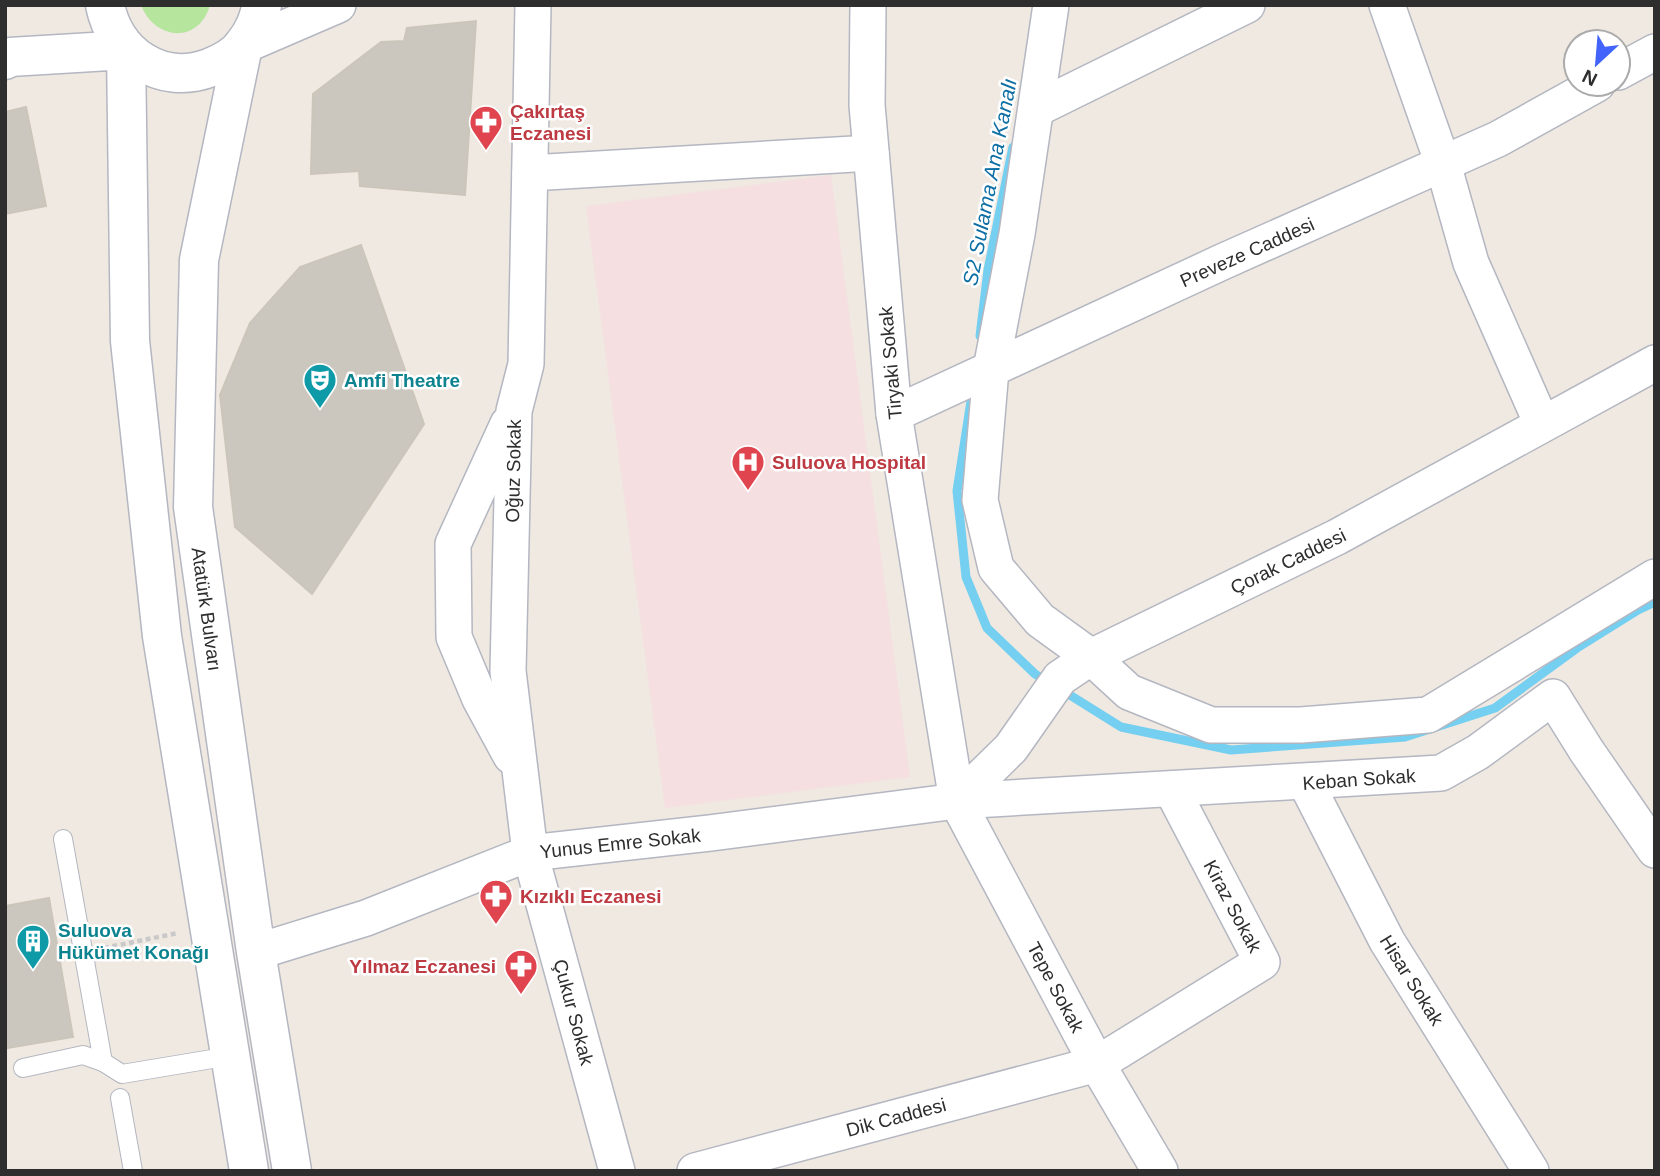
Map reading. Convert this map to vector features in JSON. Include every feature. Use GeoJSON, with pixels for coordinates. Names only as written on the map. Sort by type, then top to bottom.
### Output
{"type":"FeatureCollection","features":[{"type":"Feature","properties":{"kind":"main road","name":"Atatürk Bulvarı"},"geometry":{"type":"LineString","coordinates":[[104,5],[112,30],[126,50],[148,65],[173,73],[199,72],[223,63],[243,46],[256,26],[262,5]]}},
{"type":"Feature","properties":{"kind":"main road","name":"Atatürk Bulvarı"},"geometry":{"type":"LineString","coordinates":[[243,46],[199,260],[193,508],[256,952],[292,1171]]}},
{"type":"Feature","properties":{"kind":"main road","name":"Atatürk Bulvarı"},"geometry":{"type":"LineString","coordinates":[[126,50],[131,341],[162,636],[249,1171]]}},
{"type":"Feature","properties":{"kind":"main road"},"geometry":{"type":"LineString","coordinates":[[5,60],[10,57],[126,50]]}},
{"type":"Feature","properties":{"kind":"street"},"geometry":{"type":"LineString","coordinates":[[243,46],[338,5]]}},
{"type":"Feature","properties":{"kind":"street","name":"Oğuz Sokak"},"geometry":{"type":"LineString","coordinates":[[530,853],[508,671],[514,411],[526,364],[533,5]]}},
{"type":"Feature","properties":{"kind":"street","name":"Tiryaki Sokak"},"geometry":{"type":"LineString","coordinates":[[868,5],[867,105],[894,414],[957,801]]}},
{"type":"Feature","properties":{"kind":"street"},"geometry":{"type":"LineString","coordinates":[[1051,5],[1017,234],[991,369],[980,500],[996,568],[1040,620],[1091,657],[1129,692],[1211,725],[1301,725],[1427,715],[1655,577]]}},
{"type":"Feature","properties":{"kind":"street"},"geometry":{"type":"LineString","coordinates":[[1036,109],[1247,5]]}},
{"type":"Feature","properties":{"kind":"street"},"geometry":{"type":"LineString","coordinates":[[1387,5],[1443,163],[1471,263],[1542,424]]}},
{"type":"Feature","properties":{"kind":"street"},"geometry":{"type":"LineString","coordinates":[[1632,64],[1655,52]]}},
{"type":"Feature","properties":{"kind":"street","name":"Preveze Caddesi"},"geometry":{"type":"LineString","coordinates":[[894,414],[1498,139],[1572,98]]}},
{"type":"Feature","properties":{"kind":"street"},"geometry":{"type":"LineString","coordinates":[[530,173],[871,153]]}},
{"type":"Feature","properties":{"kind":"street","name":"Çorak Caddesi"},"geometry":{"type":"LineString","coordinates":[[957,801],[1011,748],[1060,678],[1091,657],[1337,537],[1655,363]]}},
{"type":"Feature","properties":{"kind":"street"},"geometry":{"type":"LineString","coordinates":[[514,411],[453,544],[454,637],[481,699],[521,774]]}},
{"type":"Feature","properties":{"kind":"street","name":"Keban Sokak"},"geometry":{"type":"LineString","coordinates":[[957,801],[1306,783],[1441,773],[1478,752],[1553,696],[1586,750],[1655,850]]}},
{"type":"Feature","properties":{"kind":"street","name":"Hisar Sokak"},"geometry":{"type":"LineString","coordinates":[[1306,783],[1387,941],[1531,1171]]}},
{"type":"Feature","properties":{"kind":"street","name":"Kiraz Sokak"},"geometry":{"type":"LineString","coordinates":[[1097,1064],[1262,962],[1172,790]]}},
{"type":"Feature","properties":{"kind":"street","name":"Yunus Emre Sokak"},"geometry":{"type":"LineString","coordinates":[[256,952],[366,918],[530,853],[957,801]]}},
{"type":"Feature","properties":{"kind":"street","name":"Tepe Sokak"},"geometry":{"type":"LineString","coordinates":[[957,801],[1097,1064],[1160,1171]]}},
{"type":"Feature","properties":{"kind":"street","name":"Çukur Sokak"},"geometry":{"type":"LineString","coordinates":[[530,853],[617,1171]]}},
{"type":"Feature","properties":{"kind":"street","name":"Dik Caddesi"},"geometry":{"type":"LineString","coordinates":[[695,1171],[1097,1064]]}},
{"type":"Feature","properties":{"kind":"lane"},"geometry":{"type":"LineString","coordinates":[[63,839],[103,1062]]}},
{"type":"Feature","properties":{"kind":"lane"},"geometry":{"type":"LineString","coordinates":[[23,1068],[83,1055],[103,1062],[122,1074],[230,1056]]}},
{"type":"Feature","properties":{"kind":"lane"},"geometry":{"type":"LineString","coordinates":[[120,1098],[133,1171]]}},
{"type":"Feature","properties":{"kind":"path"},"geometry":{"type":"LineString","coordinates":[[83,953],[209,926]]}},
{"type":"Feature","properties":{"kind":"shaded area","name":"Suluova Hospital"},"geometry":{"type":"Polygon","coordinates":[[[831,175],[910,777],[665,808],[586,206],[831,175]]]}},
{"type":"Feature","properties":{"kind":"green space"},"geometry":{"type":"Polygon","coordinates":[[[141,5],[210,5],[197,27],[177,33],[156,26],[141,5]]]}},
{"type":"Feature","properties":{"kind":"building"},"geometry":{"type":"Polygon","coordinates":[[[476,21],[465,195],[360,186],[359,171],[311,174],[313,94],[381,42],[404,41],[407,28],[476,21]]]}},
{"type":"Feature","properties":{"kind":"building"},"geometry":{"type":"Polygon","coordinates":[[[26,107],[46,206],[5,214],[5,112],[26,107]]]}},
{"type":"Feature","properties":{"kind":"building","name":"Amfi Theatre"},"geometry":{"type":"Polygon","coordinates":[[[361,245],[424,424],[312,594],[235,527],[220,395],[250,323],[300,267],[361,245]]]}},
{"type":"Feature","properties":{"kind":"building","name":"Suluova Hükümet Konağı"},"geometry":{"type":"Polygon","coordinates":[[[49,898],[73,1037],[7,1048],[5,906],[49,898]]]}},
{"type":"Feature","properties":{"kind":"waterway","name":"S2 Sulama Ana Kanalı"},"geometry":{"type":"LineString","coordinates":[[980,336],[988,270],[1013,147]]}},
{"type":"Feature","properties":{"kind":"waterway","name":"S2 Sulama Ana Kanalı"},"geometry":{"type":"LineString","coordinates":[[971,401],[957,491],[966,577],[987,628],[1035,674],[1048,682]]}},
{"type":"Feature","properties":{"kind":"waterway","name":"S2 Sulama Ana Kanalı"},"geometry":{"type":"LineString","coordinates":[[1065,692],[1121,727],[1231,750],[1405,737],[1495,708],[1577,648],[1655,602]]}},
{"type":"Feature","properties":{"kind":"place","name":"Çakırtaş Eczanesi"},"geometry":{"type":"Point","coordinates":[486,152]}},
{"type":"Feature","properties":{"kind":"place","name":"Amfi Theatre"},"geometry":{"type":"Point","coordinates":[320,410]}},
{"type":"Feature","properties":{"kind":"place","name":"Suluova Hospital"},"geometry":{"type":"Point","coordinates":[748,492]}},
{"type":"Feature","properties":{"kind":"place","name":"Kızıklı Eczanesi"},"geometry":{"type":"Point","coordinates":[496,926]}},
{"type":"Feature","properties":{"kind":"place","name":"Suluova Hükümet Konağı"},"geometry":{"type":"Point","coordinates":[33,971]}},
{"type":"Feature","properties":{"kind":"place","name":"Yılmaz Eczanesi"},"geometry":{"type":"Point","coordinates":[521,996]}}]}
